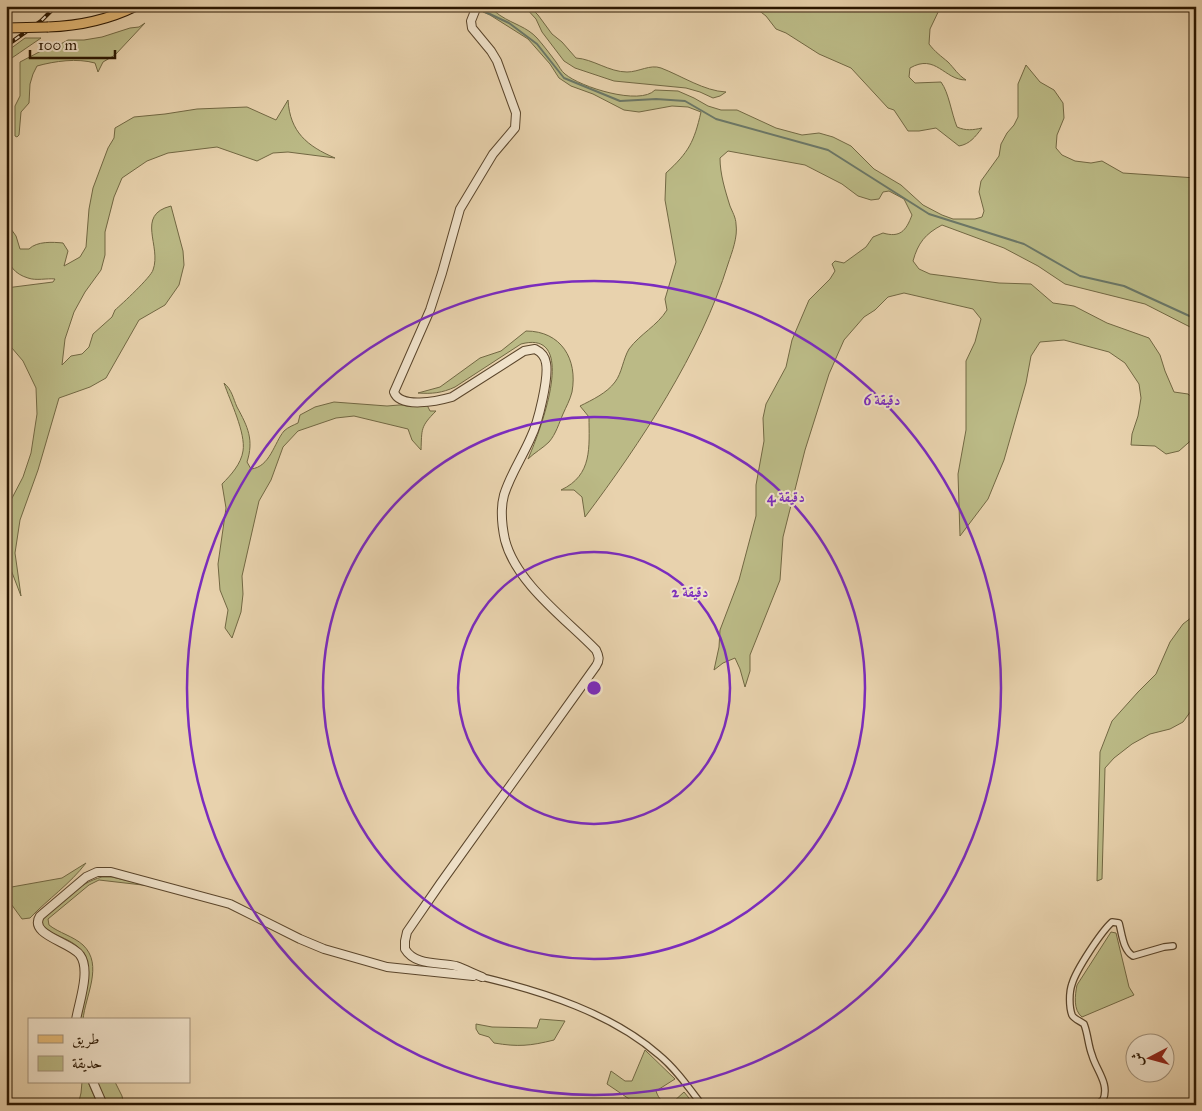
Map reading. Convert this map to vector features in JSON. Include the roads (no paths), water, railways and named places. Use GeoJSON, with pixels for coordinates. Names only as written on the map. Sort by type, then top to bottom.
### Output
{"type":"FeatureCollection","features":[{"type":"Feature","properties":{"kind":"main road"},"geometry":{"type":"LineString","coordinates":[[6,28],[90,23],[114,16],[136,6]]}},
{"type":"Feature","properties":{"kind":"street"},"geometry":{"type":"LineString","coordinates":[[477,6],[473,15],[472,28],[491,51],[510,95],[516,113],[515,128],[494,154],[460,210],[430,310],[394,392],[403,401],[440,401],[452,397],[524,350],[535,349],[544,356],[547,370],[541,403],[532,436],[504,494],[502,506],[503,531],[511,558],[521,574],[596,650],[599,657],[596,666],[440,884],[406,936],[405,949],[409,955],[416,959],[457,967],[482,977],[551,996],[575,1005],[628,1032],[660,1056],[702,1105]]}},
{"type":"Feature","properties":{"kind":"street"},"geometry":{"type":"LineString","coordinates":[[76,1018],[85,971],[82,958],[74,948],[40,930],[37,920],[81,880],[101,872],[120,874],[230,904],[308,943],[378,964],[482,977]]}},
{"type":"Feature","properties":{"kind":"street"},"geometry":{"type":"LineString","coordinates":[[1096,1105],[1103,1100],[1104,1086],[1102,1075],[1092,1056],[1084,1024],[1072,1016],[1070,991],[1074,979],[1094,946],[1112,922],[1119,923],[1130,955],[1133,956],[1173,946]]}},
{"type":"Feature","properties":{"kind":"street"},"geometry":{"type":"LineString","coordinates":[[94,1084],[104,1105]]}},
{"type":"Feature","properties":{"kind":"waterway"},"geometry":{"type":"LineString","coordinates":[[479,9],[509,23],[537,44],[564,78],[620,101],[656,99],[685,101],[716,119],[828,150],[929,214],[1024,244],[1080,276],[1124,286],[1196,319]]}},
{"type":"Feature","properties":{"kind":"railway"},"geometry":{"type":"LineString","coordinates":[[6,46],[41,21],[56,6]]}}]}
